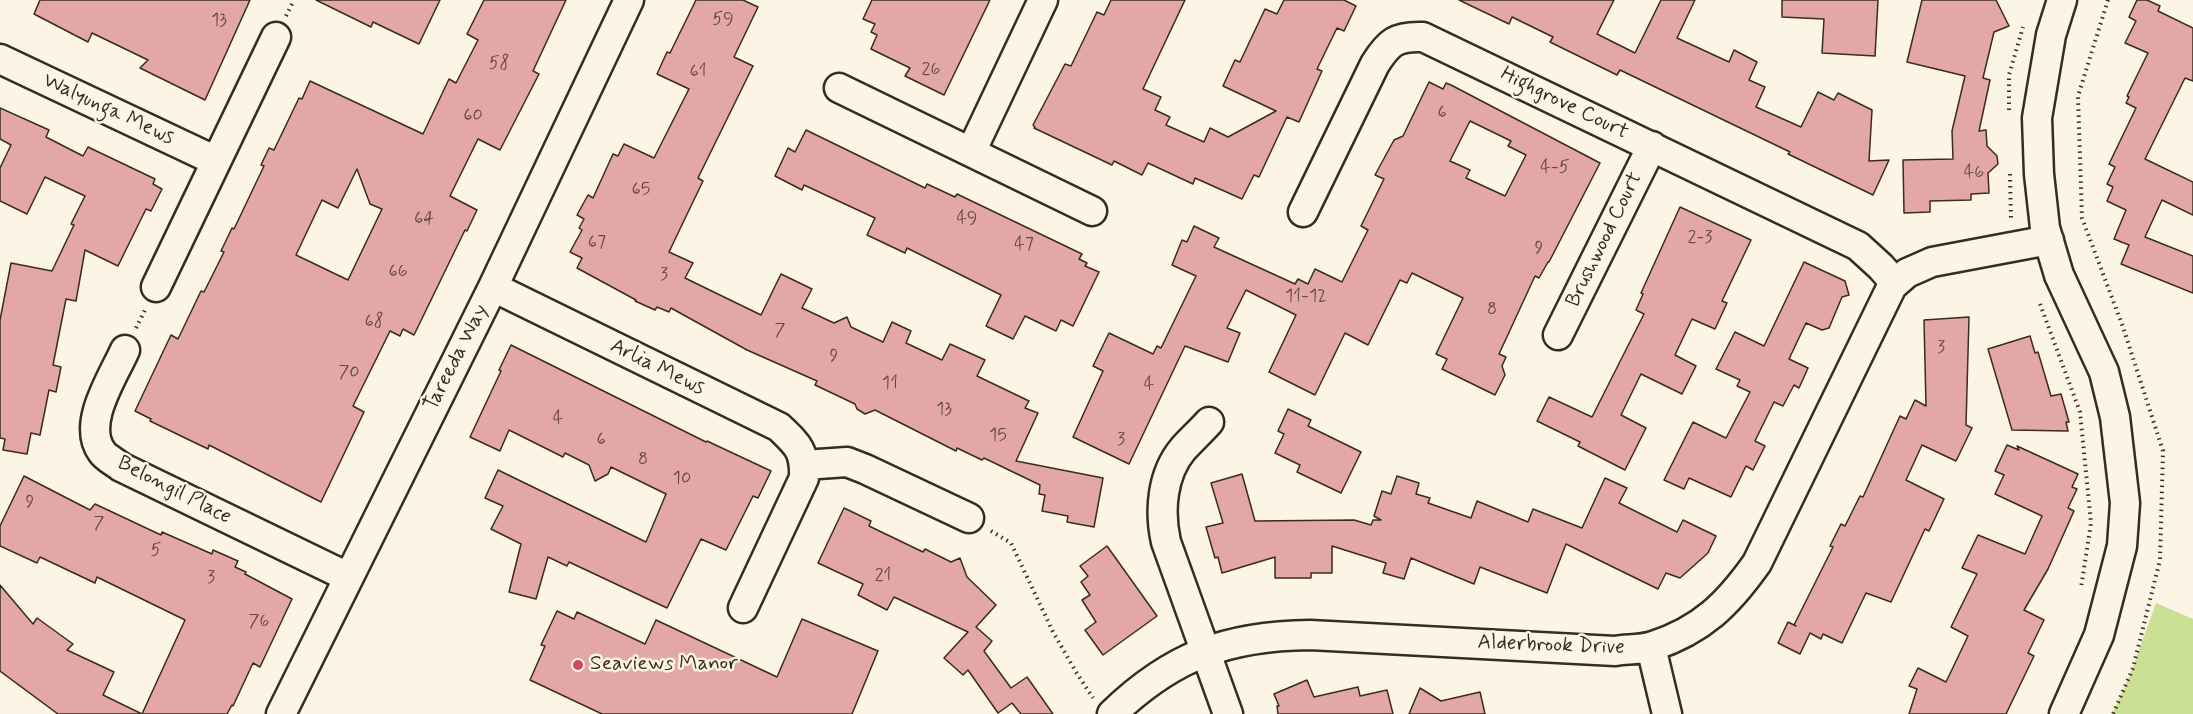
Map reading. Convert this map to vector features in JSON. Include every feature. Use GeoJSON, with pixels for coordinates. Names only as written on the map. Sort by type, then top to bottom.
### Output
{"type":"FeatureCollection","features":[{"type":"Feature","properties":{"kind":"street","name":"Tareeda Way"},"geometry":{"type":"LineString","coordinates":[[281,714],[493,287],[629,0]]}},
{"type":"Feature","properties":{"kind":"street"},"geometry":{"type":"LineString","coordinates":[[970,152],[1043,0]]}},
{"type":"Feature","properties":{"kind":"street"},"geometry":{"type":"LineString","coordinates":[[2062,0],[2051,35],[2037,118],[2039,174],[2045,228],[2059,275],[2104,372],[2115,417],[2126,503],[2122,546],[2099,634],[2064,714]]}},
{"type":"Feature","properties":{"kind":"street","name":"Highgrove Court"},"geometry":{"type":"LineString","coordinates":[[1303,212],[1375,64],[1386,47],[1410,36],[1423,37],[1858,246],[1895,283]]}},
{"type":"Feature","properties":{"kind":"street"},"geometry":{"type":"LineString","coordinates":[[156,287],[276,37]]}},
{"type":"Feature","properties":{"kind":"street","name":"Walyunga Mews"},"geometry":{"type":"LineString","coordinates":[[0,59],[216,161]]}},
{"type":"Feature","properties":{"kind":"street"},"geometry":{"type":"LineString","coordinates":[[839,88],[1092,211]]}},
{"type":"Feature","properties":{"kind":"street","name":"Brushwood Court"},"geometry":{"type":"LineString","coordinates":[[1558,335],[1652,146]]}},
{"type":"Feature","properties":{"kind":"street"},"geometry":{"type":"LineString","coordinates":[[1895,283],[1907,273],[1932,262],[2049,240]]}},
{"type":"Feature","properties":{"kind":"street","name":"Alderbrook Drive"},"geometry":{"type":"LineString","coordinates":[[1105,710],[1168,668],[1204,652],[1239,641],[1275,635],[1615,651],[1651,647],[1683,634],[1712,616],[1737,591],[1757,563],[1895,283]]}},
{"type":"Feature","properties":{"kind":"street","name":"Arlia Mews"},"geometry":{"type":"LineString","coordinates":[[493,287],[779,427],[798,446],[804,465]]}},
{"type":"Feature","properties":{"kind":"street","name":"Belongil Place"},"geometry":{"type":"LineString","coordinates":[[125,350],[97,411],[94,437],[103,454],[121,466],[348,577]]}},
{"type":"Feature","properties":{"kind":"street"},"geometry":{"type":"LineString","coordinates":[[1209,422],[1182,450],[1174,463],[1167,483],[1162,512],[1166,542],[1228,714]]}},
{"type":"Feature","properties":{"kind":"street"},"geometry":{"type":"LineString","coordinates":[[743,608],[804,478],[804,465],[847,462],[969,518]]}},
{"type":"Feature","properties":{"kind":"street"},"geometry":{"type":"LineString","coordinates":[[1651,647],[1667,714]]}},
{"type":"Feature","properties":{"kind":"path"},"geometry":{"type":"LineString","coordinates":[[2009,120],[2008,75],[2025,22]]}},
{"type":"Feature","properties":{"kind":"path"},"geometry":{"type":"LineString","coordinates":[[2010,164],[2010,220],[2019,246]]}},
{"type":"Feature","properties":{"kind":"path"},"geometry":{"type":"LineString","coordinates":[[125,350],[156,287]]}},
{"type":"Feature","properties":{"kind":"path"},"geometry":{"type":"LineString","coordinates":[[2039,301],[2080,412],[2091,523],[2079,597]]}},
{"type":"Feature","properties":{"kind":"path"},"geometry":{"type":"LineString","coordinates":[[969,518],[1011,543],[1053,632],[1076,672],[1105,710]]}},
{"type":"Feature","properties":{"kind":"green space"},"geometry":{"type":"Polygon","coordinates":[[[2156,603],[2193,619],[2193,714],[2112,714],[2130,675],[2156,603]]]}},
{"type":"Feature","properties":{"kind":"building"},"geometry":{"type":"Polygon","coordinates":[[[40,0],[250,0],[205,100],[140,68],[148,60],[92,33],[88,42],[34,14],[40,0]]]}},
{"type":"Feature","properties":{"kind":"building"},"geometry":{"type":"Polygon","coordinates":[[[316,0],[440,0],[419,44],[373,22],[371,27],[316,0]]]}},
{"type":"Feature","properties":{"kind":"building"},"geometry":{"type":"Polygon","coordinates":[[[484,0],[566,0],[533,71],[539,74],[500,150],[478,139],[450,196],[477,210],[414,335],[403,329],[400,336],[390,331],[353,406],[364,412],[321,502],[209,445],[208,449],[150,421],[151,419],[135,411],[171,335],[178,339],[201,291],[204,292],[224,252],[221,251],[264,166],[261,165],[269,148],[274,150],[299,98],[302,99],[310,81],[423,134],[449,79],[456,83],[478,40],[467,34],[484,0]],[[357,169],[338,208],[322,200],[296,255],[348,280],[382,209],[370,204],[357,169]]]}},
{"type":"Feature","properties":{"kind":"building"},"geometry":{"type":"Polygon","coordinates":[[[696,0],[743,0],[758,7],[734,57],[753,66],[698,178],[703,181],[669,252],[693,263],[685,278],[761,315],[781,274],[812,289],[802,308],[834,323],[847,317],[851,327],[883,342],[892,322],[911,331],[906,343],[942,360],[950,344],[985,360],[977,376],[1029,401],[1025,408],[1038,413],[1016,461],[1103,478],[1094,527],[1067,522],[1068,516],[1042,511],[1045,495],[1039,494],[1040,485],[984,458],[982,460],[957,448],[956,451],[875,410],[865,414],[857,409],[855,404],[815,385],[817,381],[747,350],[671,308],[669,312],[657,307],[655,310],[635,301],[577,268],[582,258],[570,252],[582,230],[579,228],[584,219],[577,215],[588,195],[593,198],[613,154],[618,156],[624,144],[654,158],[689,89],[657,74],[696,0]]]}},
{"type":"Feature","properties":{"kind":"building"},"geometry":{"type":"Polygon","coordinates":[[[872,0],[990,0],[944,95],[905,76],[910,68],[871,49],[877,35],[871,32],[875,24],[863,19],[872,0]]]}},
{"type":"Feature","properties":{"kind":"building"},"geometry":{"type":"Polygon","coordinates":[[[1111,0],[1185,0],[1143,89],[1161,97],[1155,110],[1170,117],[1166,125],[1204,142],[1210,128],[1228,137],[1276,111],[1223,86],[1235,60],[1240,62],[1265,9],[1277,14],[1284,0],[1344,0],[1356,6],[1344,31],[1337,28],[1317,69],[1322,71],[1299,122],[1287,117],[1259,177],[1254,175],[1242,199],[1195,178],[1193,184],[1148,163],[1142,175],[1114,161],[1112,165],[1034,128],[1033,125],[1065,64],[1071,66],[1097,12],[1104,15],[1111,0]]]}},
{"type":"Feature","properties":{"kind":"building"},"geometry":{"type":"Polygon","coordinates":[[[1459,0],[1614,0],[1597,34],[1635,53],[1661,0],[1695,0],[1677,38],[1729,62],[1734,50],[1757,62],[1749,80],[1765,87],[1756,107],[1801,127],[1818,92],[1834,100],[1838,93],[1872,110],[1869,161],[1889,160],[1873,195],[1620,70],[1617,75],[1550,42],[1553,37],[1512,17],[1509,24],[1459,0]]]}},
{"type":"Feature","properties":{"kind":"building"},"geometry":{"type":"Polygon","coordinates":[[[1782,0],[1878,0],[1875,56],[1822,53],[1824,19],[1782,17],[1782,0]]]}},
{"type":"Feature","properties":{"kind":"building"},"geometry":{"type":"Polygon","coordinates":[[[1922,0],[1996,0],[2009,26],[1994,32],[1983,78],[1990,80],[1979,131],[1986,130],[1987,146],[1997,156],[1998,164],[1988,173],[1989,193],[1971,194],[1971,200],[1930,201],[1930,212],[1904,213],[1903,160],[1953,159],[1952,131],[1965,76],[1907,62],[1922,0]]]}},
{"type":"Feature","properties":{"kind":"building"},"geometry":{"type":"Polygon","coordinates":[[[2137,0],[2147,0],[2160,6],[2158,11],[2193,28],[2193,81],[2185,78],[2145,159],[2193,182],[2193,215],[2162,200],[2145,237],[2193,256],[2193,293],[2121,264],[2129,245],[2114,239],[2126,210],[2107,201],[2113,187],[2107,184],[2115,167],[2109,164],[2136,108],[2126,103],[2129,97],[2127,96],[2148,53],[2125,43],[2136,21],[2129,17],[2137,0]]]}},
{"type":"Feature","properties":{"kind":"building"},"geometry":{"type":"Polygon","coordinates":[[[1429,82],[1443,89],[1446,83],[1600,163],[1549,262],[1539,278],[1535,276],[1499,354],[1506,357],[1502,366],[1505,375],[1495,395],[1442,369],[1447,359],[1436,354],[1463,298],[1412,273],[1407,283],[1400,280],[1368,345],[1345,333],[1315,395],[1269,372],[1296,315],[1246,290],[1227,328],[1240,333],[1228,362],[1185,346],[1129,464],[1073,437],[1103,371],[1093,366],[1109,333],[1153,354],[1157,346],[1161,348],[1196,276],[1172,265],[1182,240],[1187,242],[1194,226],[1219,238],[1214,247],[1295,284],[1298,279],[1308,284],[1315,269],[1342,282],[1368,230],[1361,226],[1384,179],[1375,175],[1394,140],[1403,136],[1429,82]],[[1470,121],[1450,161],[1470,170],[1466,178],[1505,196],[1526,155],[1508,146],[1511,141],[1470,121]]]}},
{"type":"Feature","properties":{"kind":"building"},"geometry":{"type":"Polygon","coordinates":[[[0,108],[49,130],[46,137],[83,156],[88,147],[155,179],[153,184],[162,189],[151,211],[146,209],[118,266],[85,250],[76,301],[66,299],[53,365],[61,367],[56,392],[49,390],[40,435],[31,433],[27,454],[3,450],[5,439],[0,438],[0,320],[11,263],[52,271],[85,196],[45,177],[27,214],[0,201],[0,168],[11,145],[0,139],[0,108]]]}},
{"type":"Feature","properties":{"kind":"building"},"geometry":{"type":"Polygon","coordinates":[[[806,130],[925,188],[927,184],[955,197],[957,194],[1082,254],[1079,259],[1087,263],[1085,266],[1099,272],[1073,326],[1061,320],[1056,331],[1025,316],[1013,339],[986,326],[1001,295],[907,248],[905,253],[867,235],[875,218],[804,185],[802,190],[775,176],[788,148],[795,152],[806,130]]]}},
{"type":"Feature","properties":{"kind":"building"},"geometry":{"type":"Polygon","coordinates":[[[1680,207],[1751,240],[1722,301],[1727,303],[1715,329],[1692,319],[1675,355],[1696,366],[1682,394],[1641,374],[1621,415],[1646,428],[1625,470],[1578,446],[1580,442],[1537,421],[1549,397],[1592,417],[1644,314],[1636,310],[1643,294],[1641,293],[1680,207]]]}},
{"type":"Feature","properties":{"kind":"building"},"geometry":{"type":"Polygon","coordinates":[[[1804,262],[1845,281],[1849,295],[1842,297],[1829,328],[1822,330],[1806,323],[1789,359],[1808,368],[1799,388],[1794,385],[1783,406],[1774,402],[1755,441],[1765,446],[1753,470],[1746,466],[1731,497],[1689,478],[1684,489],[1664,480],[1693,422],[1726,438],[1750,392],[1737,386],[1740,380],[1716,369],[1735,332],[1764,346],[1804,262]]]}},
{"type":"Feature","properties":{"kind":"building"},"geometry":{"type":"Polygon","coordinates":[[[1969,317],[1966,425],[1972,428],[1956,461],[1922,445],[1906,480],[1944,499],[1929,531],[1925,529],[1891,602],[1866,593],[1842,643],[1823,634],[1821,639],[1810,633],[1800,654],[1778,643],[1788,622],[1794,625],[1833,547],[1830,546],[1841,524],[1845,526],[1860,496],[1863,497],[1900,416],[1906,419],[1915,400],[1926,406],[1924,320],[1969,317]]]}},
{"type":"Feature","properties":{"kind":"building"},"geometry":{"type":"Polygon","coordinates":[[[2030,336],[2035,353],[2038,352],[2051,396],[2061,394],[2069,422],[2066,422],[2068,431],[2012,430],[1988,349],[2030,336]]]}},
{"type":"Feature","properties":{"kind":"building"},"geometry":{"type":"Polygon","coordinates":[[[511,345],[706,442],[771,471],[758,498],[753,496],[726,550],[701,539],[667,608],[569,562],[567,566],[548,557],[536,599],[509,592],[521,544],[491,529],[503,506],[485,498],[498,470],[646,542],[666,494],[611,467],[608,474],[595,481],[589,465],[565,453],[563,457],[509,430],[500,451],[470,437],[511,345]]]}},
{"type":"Feature","properties":{"kind":"building"},"geometry":{"type":"Polygon","coordinates":[[[1288,409],[1311,420],[1308,426],[1361,452],[1341,493],[1297,472],[1300,465],[1275,453],[1284,434],[1278,431],[1288,409]]]}},
{"type":"Feature","properties":{"kind":"building"},"geometry":{"type":"Polygon","coordinates":[[[2007,445],[2019,450],[2017,446],[2078,474],[2072,487],[2077,489],[2068,508],[2074,511],[2048,569],[2024,610],[2044,620],[2028,653],[2034,656],[2006,714],[1909,714],[1917,689],[1909,686],[1918,668],[1946,682],[1968,636],[1951,627],[1977,574],[1962,568],[1978,535],[2025,554],[2042,516],[1995,494],[2004,475],[1995,471],[2007,445]]]}},
{"type":"Feature","properties":{"kind":"building"},"geometry":{"type":"Polygon","coordinates":[[[1242,474],[1255,521],[1354,520],[1371,525],[1373,520],[1381,520],[1374,516],[1382,491],[1391,494],[1397,476],[1419,483],[1416,494],[1430,498],[1428,503],[1471,518],[1477,501],[1528,522],[1533,509],[1582,528],[1605,478],[1627,488],[1619,503],[1677,532],[1683,520],[1716,536],[1708,553],[1680,578],[1666,573],[1658,589],[1566,544],[1547,593],[1480,567],[1474,584],[1411,558],[1404,579],[1383,573],[1386,563],[1332,546],[1332,573],[1311,573],[1311,578],[1275,578],[1275,557],[1222,573],[1206,527],[1223,523],[1211,483],[1242,474]]]}},
{"type":"Feature","properties":{"kind":"building"},"geometry":{"type":"Polygon","coordinates":[[[24,476],[90,510],[95,504],[161,535],[162,532],[212,554],[213,550],[238,561],[235,567],[292,599],[260,667],[253,663],[227,714],[142,714],[185,620],[97,577],[95,583],[40,557],[37,563],[0,546],[0,526],[24,476]]]}},
{"type":"Feature","properties":{"kind":"building"},"geometry":{"type":"Polygon","coordinates":[[[844,508],[871,521],[869,526],[923,552],[925,549],[951,562],[960,558],[967,577],[996,605],[976,627],[992,641],[984,651],[1011,688],[1027,677],[1053,714],[1021,714],[1012,703],[998,713],[968,670],[963,675],[944,658],[968,632],[894,597],[887,610],[858,595],[863,584],[818,563],[844,508]]]}},
{"type":"Feature","properties":{"kind":"building"},"geometry":{"type":"Polygon","coordinates":[[[1107,546],[1157,616],[1103,655],[1085,630],[1096,622],[1082,600],[1090,595],[1081,582],[1088,576],[1080,566],[1107,546]]]}},
{"type":"Feature","properties":{"kind":"building"},"geometry":{"type":"Polygon","coordinates":[[[0,585],[33,624],[37,618],[73,644],[67,650],[114,672],[103,695],[142,714],[58,714],[0,671],[0,585]]]}},
{"type":"Feature","properties":{"kind":"building","name":"Seaviews Manor"},"geometry":{"type":"Polygon","coordinates":[[[557,611],[574,619],[577,612],[645,644],[656,620],[777,677],[802,619],[878,651],[852,714],[602,714],[530,680],[545,646],[541,645],[557,611]]]}},
{"type":"Feature","properties":{"kind":"building"},"geometry":{"type":"Polygon","coordinates":[[[1307,680],[1314,697],[1358,687],[1360,696],[1387,690],[1393,714],[1278,714],[1277,706],[1279,706],[1274,694],[1307,680]]]}},
{"type":"Feature","properties":{"kind":"building"},"geometry":{"type":"Polygon","coordinates":[[[1420,688],[1441,701],[1480,692],[1485,714],[1409,714],[1420,688]]]}},
{"type":"Feature","properties":{"kind":"place","name":"Seaviews Manor"},"geometry":{"type":"Point","coordinates":[578,665]}}]}
